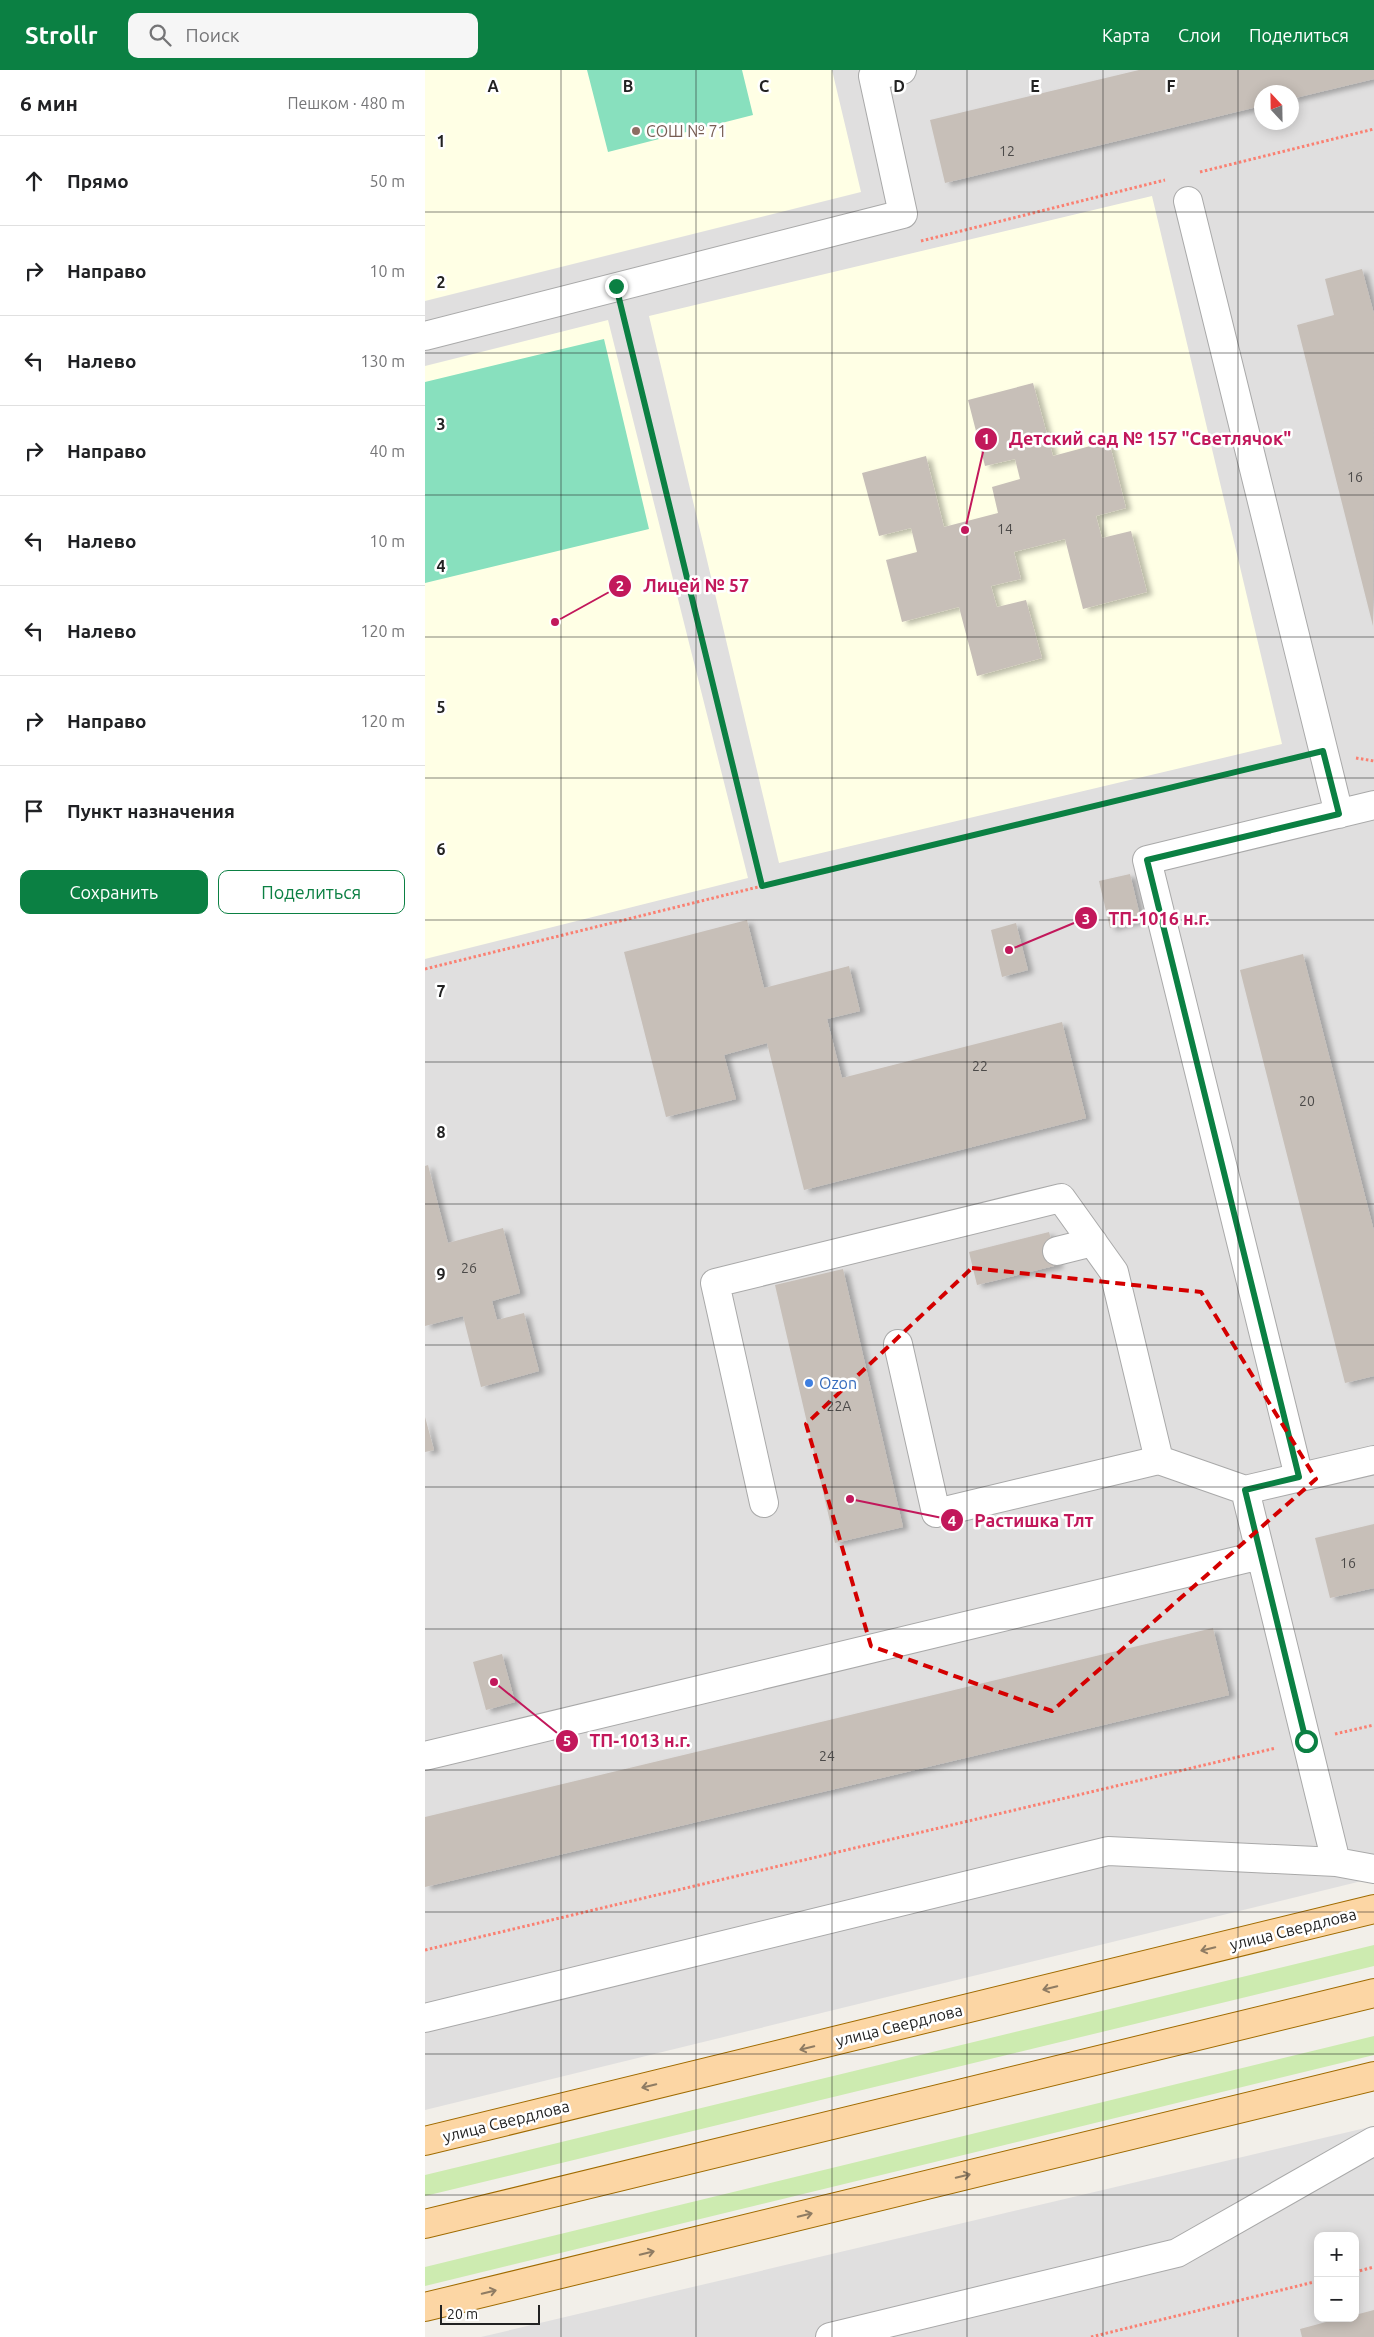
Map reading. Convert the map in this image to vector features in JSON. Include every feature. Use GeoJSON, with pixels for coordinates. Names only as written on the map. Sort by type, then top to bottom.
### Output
{"type":"FeatureCollection","features":[{"type":"Feature","properties":{"kind":"main road","name":"улица Свердлова"},"geometry":{"type":"LineString","coordinates":[[425,2141],[1374,1909]]}},
{"type":"Feature","properties":{"kind":"main road"},"geometry":{"type":"LineString","coordinates":[[425,2224],[1374,1993]]}},
{"type":"Feature","properties":{"kind":"main road"},"geometry":{"type":"LineString","coordinates":[[425,2307],[1374,2076]]}},
{"type":"Feature","properties":{"kind":"street"},"geometry":{"type":"LineString","coordinates":[[425,336],[903,214],[873,76],[902,70]]}},
{"type":"Feature","properties":{"kind":"street"},"geometry":{"type":"LineString","coordinates":[[1188,202],[1339,814]]}},
{"type":"Feature","properties":{"kind":"street"},"geometry":{"type":"LineString","coordinates":[[1299,1477],[1147,860],[1374,805]]}},
{"type":"Feature","properties":{"kind":"street"},"geometry":{"type":"LineString","coordinates":[[764,1503],[715,1283],[1061,1198],[1114,1272],[1159,1460]]}},
{"type":"Feature","properties":{"kind":"street"},"geometry":{"type":"LineString","coordinates":[[1057,1251],[1093,1242]]}},
{"type":"Feature","properties":{"kind":"street"},"geometry":{"type":"LineString","coordinates":[[898,1344],[937,1513],[1159,1460],[1245,1490],[1374,1460]]}},
{"type":"Feature","properties":{"kind":"street"},"geometry":{"type":"LineString","coordinates":[[1245,1490],[1335,1862]]}},
{"type":"Feature","properties":{"kind":"street"},"geometry":{"type":"LineString","coordinates":[[425,1756],[1261,1555]]}},
{"type":"Feature","properties":{"kind":"street"},"geometry":{"type":"LineString","coordinates":[[425,2018],[1108,1852],[1335,1862],[1374,1869]]}},
{"type":"Feature","properties":{"kind":"street"},"geometry":{"type":"LineString","coordinates":[[830,2337],[1177,2253],[1374,2141]]}},
{"type":"Feature","properties":{"kind":"path"},"geometry":{"type":"LineString","coordinates":[[1195,173],[1374,129]]}},
{"type":"Feature","properties":{"kind":"path"},"geometry":{"type":"LineString","coordinates":[[918,241],[1167,180]]}},
{"type":"Feature","properties":{"kind":"path"},"geometry":{"type":"LineString","coordinates":[[616,286],[762,886]]}},
{"type":"Feature","properties":{"kind":"path"},"geometry":{"type":"LineString","coordinates":[[425,969],[1323,751],[1374,762]]}},
{"type":"Feature","properties":{"kind":"path"},"geometry":{"type":"LineString","coordinates":[[425,1950],[1374,1724]]}},
{"type":"Feature","properties":{"kind":"path"},"geometry":{"type":"LineString","coordinates":[[1359,2271],[1374,2267]]}},
{"type":"Feature","properties":{"kind":"path"},"geometry":{"type":"LineString","coordinates":[[1091,2337],[1314,2282]]}},
{"type":"Feature","properties":{"kind":"highlighted area"},"geometry":{"type":"Polygon","coordinates":[[[972,1268],[1201,1292],[1316,1479],[1052,1711],[871,1646],[806,1424],[972,1268]]]}},
{"type":"Feature","properties":{"kind":"shaded area"},"geometry":{"type":"Polygon","coordinates":[[[425,70],[1374,70],[1374,1878],[425,2110],[425,70]]]}},
{"type":"Feature","properties":{"kind":"shaded area","name":"СОШ № 71"},"geometry":{"type":"Polygon","coordinates":[[[425,70],[832,70],[861,192],[425,301],[425,70]]]}},
{"type":"Feature","properties":{"kind":"shaded area"},"geometry":{"type":"Polygon","coordinates":[[[1152,196],[1282,744],[779,863],[649,316],[1152,196]]]}},
{"type":"Feature","properties":{"kind":"shaded area"},"geometry":{"type":"Polygon","coordinates":[[[608,320],[748,878],[425,959],[425,366],[608,320]]]}},
{"type":"Feature","properties":{"kind":"shaded area"},"geometry":{"type":"Polygon","coordinates":[[[1374,2126],[1374,2337],[481,2337],[1374,2126]]]}},
{"type":"Feature","properties":{"kind":"green space"},"geometry":{"type":"Polygon","coordinates":[[[587,70],[742,70],[753,115],[608,152],[587,70]]]}},
{"type":"Feature","properties":{"kind":"green space"},"geometry":{"type":"Polygon","coordinates":[[[604,339],[649,529],[425,583],[425,382],[604,339]]]}},
{"type":"Feature","properties":{"kind":"green space"},"geometry":{"type":"Polygon","coordinates":[[[1374,1945],[1374,1966],[425,2196],[425,2175],[1374,1945]]]}},
{"type":"Feature","properties":{"kind":"green space"},"geometry":{"type":"Polygon","coordinates":[[[1374,2036],[1374,2055],[425,2286],[425,2267],[1374,2036]]]}},
{"type":"Feature","properties":{"kind":"building"},"geometry":{"type":"Polygon","coordinates":[[[1139,70],[1374,70],[1374,79],[1299,97],[1299,85],[1254,85],[1254,108],[945,183],[930,120],[1139,70]]]}},
{"type":"Feature","properties":{"kind":"building"},"geometry":{"type":"Polygon","coordinates":[[[1362,269],[1374,314],[1373,626],[1297,325],[1334,315],[1325,279],[1362,269]]]}},
{"type":"Feature","properties":{"kind":"building"},"geometry":{"type":"Polygon","coordinates":[[[1033,383],[1053,456],[1109,441],[1126,508],[1096,516],[1102,538],[1131,531],[1147,592],[1083,609],[1065,539],[1014,552],[1021,579],[991,586],[997,607],[1026,600],[1042,658],[977,676],[959,607],[902,622],[886,560],[917,552],[911,528],[879,536],[862,473],[926,456],[944,527],[998,513],[992,487],[1020,479],[1015,459],[985,466],[968,400],[1033,383]]]}},
{"type":"Feature","properties":{"kind":"building"},"geometry":{"type":"Polygon","coordinates":[[[1130,874],[1141,920],[1110,928],[1099,881],[1130,874]]]}},
{"type":"Feature","properties":{"kind":"building"},"geometry":{"type":"Polygon","coordinates":[[[747,920],[764,988],[849,966],[860,1011],[827,1019],[842,1078],[1062,1022],[1086,1118],[804,1190],[767,1043],[724,1055],[736,1099],[666,1117],[624,952],[747,920]]]}},
{"type":"Feature","properties":{"kind":"building"},"geometry":{"type":"Polygon","coordinates":[[[1016,923],[1028,970],[1002,977],[991,930],[1016,923]]]}},
{"type":"Feature","properties":{"kind":"building"},"geometry":{"type":"Polygon","coordinates":[[[1303,954],[1374,1231],[1374,1376],[1345,1383],[1240,970],[1303,954]]]}},
{"type":"Feature","properties":{"kind":"building"},"geometry":{"type":"Polygon","coordinates":[[[428,1165],[448,1243],[503,1228],[520,1293],[492,1301],[497,1320],[524,1313],[539,1371],[481,1387],[463,1316],[425,1326],[425,1166],[428,1165]]]}},
{"type":"Feature","properties":{"kind":"building"},"geometry":{"type":"Polygon","coordinates":[[[1049,1232],[1058,1265],[977,1285],[969,1252],[1049,1232]]]}},
{"type":"Feature","properties":{"kind":"building"},"geometry":{"type":"Polygon","coordinates":[[[843,1269],[903,1527],[835,1543],[775,1285],[843,1269]]]}},
{"type":"Feature","properties":{"kind":"building"},"geometry":{"type":"Polygon","coordinates":[[[425,1417],[434,1450],[425,1452],[425,1417]]]}},
{"type":"Feature","properties":{"kind":"building"},"geometry":{"type":"Polygon","coordinates":[[[1374,1524],[1374,1588],[1330,1598],[1315,1538],[1374,1524]]]}},
{"type":"Feature","properties":{"kind":"building"},"geometry":{"type":"Polygon","coordinates":[[[1213,1628],[1229,1695],[425,1887],[425,1817],[1213,1628]]]}},
{"type":"Feature","properties":{"kind":"building"},"geometry":{"type":"Polygon","coordinates":[[[502,1654],[515,1702],[486,1710],[473,1662],[502,1654]]]}},
{"type":"Feature","properties":{"kind":"building"},"geometry":{"type":"Polygon","coordinates":[[[1374,2310],[1374,2337],[1302,2337],[1300,2329],[1326,2322],[1359,2322],[1359,2314],[1374,2310]]]}},
{"type":"Feature","properties":{"kind":"place","name":"СОШ № 71"},"geometry":{"type":"Point","coordinates":[636,131]}},
{"type":"Feature","properties":{"kind":"place","name":"Детский сад № 157 \"Светлячок\""},"geometry":{"type":"Point","coordinates":[965,530]}},
{"type":"Feature","properties":{"kind":"place","name":"Лицей № 57"},"geometry":{"type":"Point","coordinates":[555,622]}},
{"type":"Feature","properties":{"kind":"place","name":"ТП-1016 н.г."},"geometry":{"type":"Point","coordinates":[1009,950]}},
{"type":"Feature","properties":{"kind":"place","name":"Ozon"},"geometry":{"type":"Point","coordinates":[809,1383]}},
{"type":"Feature","properties":{"kind":"place","name":"Растишка Тлт"},"geometry":{"type":"Point","coordinates":[850,1499]}},
{"type":"Feature","properties":{"kind":"place","name":"ТП-1013 н.г."},"geometry":{"type":"Point","coordinates":[494,1682]}},
{"type":"Feature","properties":{"kind":"route"},"geometry":{"type":"LineString","coordinates":[[616,286],[762,886],[1323,751],[1339,814],[1147,860],[1299,1477],[1245,1490],[1306,1741]]}}]}
